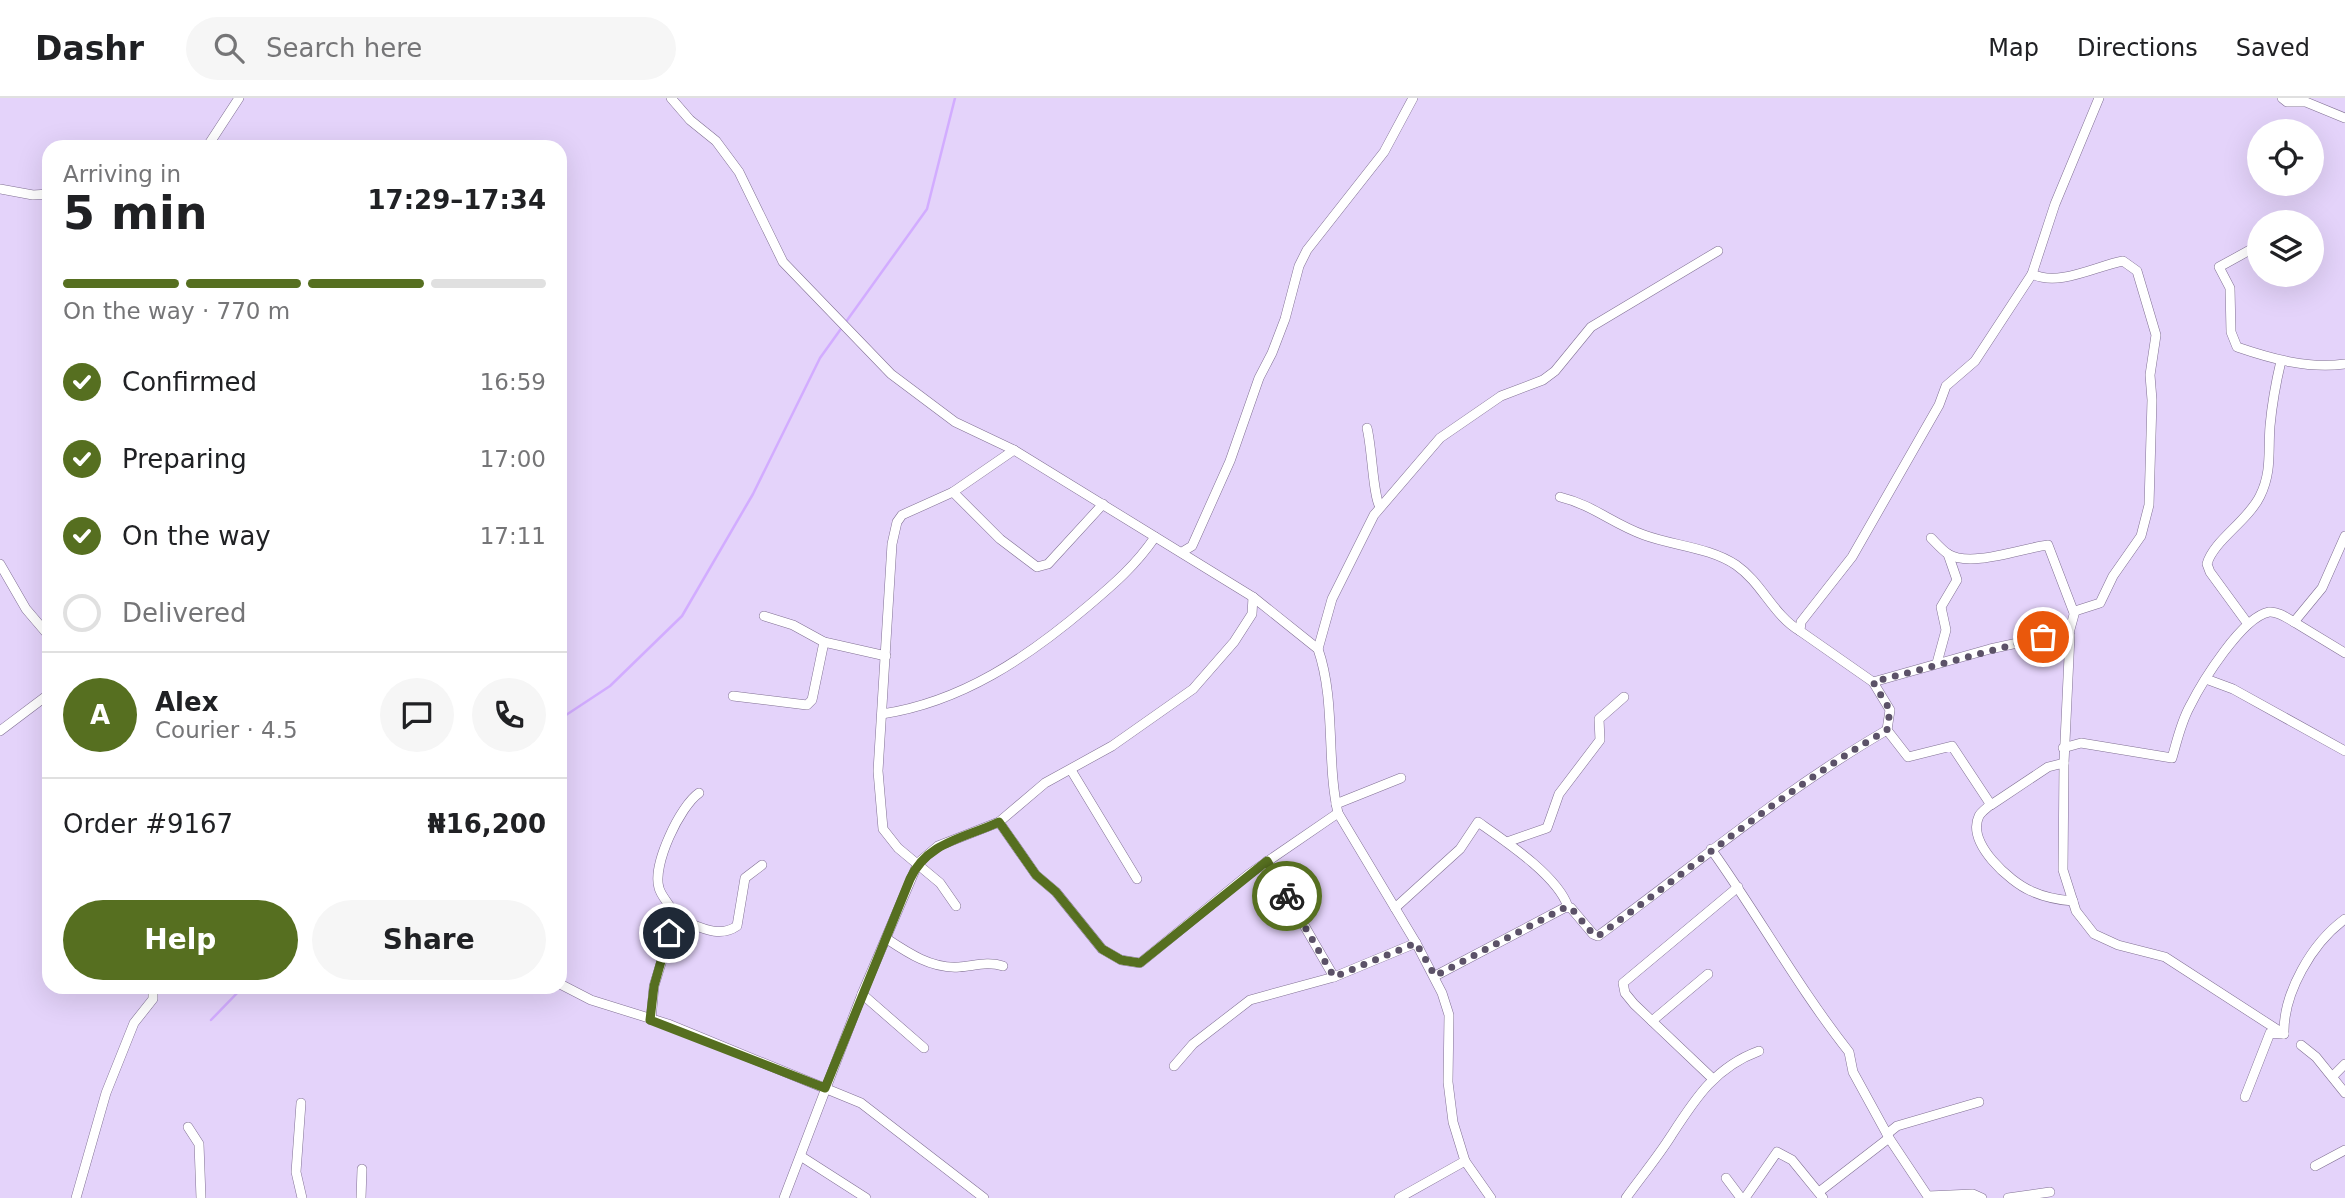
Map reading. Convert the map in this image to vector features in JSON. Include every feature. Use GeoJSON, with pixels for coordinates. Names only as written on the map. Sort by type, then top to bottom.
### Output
{"type":"FeatureCollection","features":[{"type":"Feature","properties":{"kind":"street"},"geometry":{"type":"LineString","coordinates":[[212,140],[239,98]]}},
{"type":"Feature","properties":{"kind":"street"},"geometry":{"type":"LineString","coordinates":[[671,98],[690,120],[716,141],[738,172],[783,262],[805,288],[899,381],[955,422],[1014,450],[1253,597],[1318,649]]}},
{"type":"Feature","properties":{"kind":"street"},"geometry":{"type":"LineString","coordinates":[[1182,552],[1192,546],[1230,461],[1259,377],[1276,342],[1298,266],[1307,250],[1384,152],[1413,98]]}},
{"type":"Feature","properties":{"kind":"street"},"geometry":{"type":"LineString","coordinates":[[1800,631],[1805,615],[1852,557],[1939,405],[1941,394],[1975,361],[2032,274],[2055,204],[2099,98]]}},
{"type":"Feature","properties":{"kind":"street"},"geometry":{"type":"LineString","coordinates":[[2282,98],[2287,102],[2306,102],[2345,118]]}},
{"type":"Feature","properties":{"kind":"street"},"geometry":{"type":"LineString","coordinates":[[0,189],[42,194]]}},
{"type":"Feature","properties":{"kind":"street"},"geometry":{"type":"LineString","coordinates":[[1491,1198],[1465,1161],[1449,1098],[1449,1015],[1435,976],[1337,809],[1332,793],[1328,710],[1318,649],[1332,599],[1380,507],[1440,438],[1501,396],[1543,380],[1555,371],[1591,327],[1718,251]]}},
{"type":"Feature","properties":{"kind":"street"},"geometry":{"type":"LineString","coordinates":[[2247,252],[2219,267],[2230,288],[2231,332],[2237,347],[2281,361],[2328,366],[2345,364]]}},
{"type":"Feature","properties":{"kind":"street"},"geometry":{"type":"LineString","coordinates":[[2032,274],[2041,278],[2076,275],[2123,261],[2137,271],[2156,335],[2150,375],[2152,400],[2149,505],[2141,536],[2113,576],[2100,603],[2082,607],[2074,613]]}},
{"type":"Feature","properties":{"kind":"street"},"geometry":{"type":"LineString","coordinates":[[2248,624],[2207,564],[2217,545],[2232,534],[2261,494],[2271,463],[2270,429],[2281,361]]}},
{"type":"Feature","properties":{"kind":"street"},"geometry":{"type":"LineString","coordinates":[[1367,428],[1375,465],[1376,500],[1380,507]]}},
{"type":"Feature","properties":{"kind":"street"},"geometry":{"type":"LineString","coordinates":[[956,906],[940,883],[898,848],[883,829],[878,771],[892,544],[897,522],[911,509],[953,492],[1014,450]]}},
{"type":"Feature","properties":{"kind":"street"},"geometry":{"type":"LineString","coordinates":[[953,492],[1000,539],[1037,567],[1048,564],[1103,504]]}},
{"type":"Feature","properties":{"kind":"street"},"geometry":{"type":"LineString","coordinates":[[1560,497],[1591,506],[1619,525],[1645,536],[1690,546],[1730,561],[1746,574],[1787,624],[1873,682],[1890,710],[1887,730],[1908,757],[1952,746],[1990,805]]}},
{"type":"Feature","properties":{"kind":"street"},"geometry":{"type":"LineString","coordinates":[[2294,622],[2322,588],[2345,536]]}},
{"type":"Feature","properties":{"kind":"street"},"geometry":{"type":"LineString","coordinates":[[882,714],[932,703],[1010,665],[1054,636],[1126,575],[1155,537]]}},
{"type":"Feature","properties":{"kind":"street"},"geometry":{"type":"LineString","coordinates":[[1931,538],[1948,554],[1957,573],[1941,607],[1946,629],[1937,663]]}},
{"type":"Feature","properties":{"kind":"street"},"geometry":{"type":"LineString","coordinates":[[1948,554],[1982,558],[2048,545],[2074,613],[2069,632],[2063,748],[2065,821],[2062,856],[2066,883],[2076,911],[2094,934],[2118,945],[2165,957],[2284,1034]]}},
{"type":"Feature","properties":{"kind":"street"},"geometry":{"type":"LineString","coordinates":[[1192,546],[1199,563]]}},
{"type":"Feature","properties":{"kind":"street"},"geometry":{"type":"LineString","coordinates":[[0,564],[26,609],[42,628]]}},
{"type":"Feature","properties":{"kind":"street"},"geometry":{"type":"LineString","coordinates":[[785,1198],[862,994],[918,863],[938,846],[999,822],[1045,783],[1112,746],[1193,689],[1234,642],[1252,614],[1253,597]]}},
{"type":"Feature","properties":{"kind":"street"},"geometry":{"type":"LineString","coordinates":[[1252,614],[1271,610]]}},
{"type":"Feature","properties":{"kind":"street"},"geometry":{"type":"LineString","coordinates":[[2063,748],[2081,743],[2172,758],[2188,709],[2206,679],[2248,624],[2267,612],[2274,612],[2294,622],[2345,653]]}},
{"type":"Feature","properties":{"kind":"street"},"geometry":{"type":"LineString","coordinates":[[764,616],[793,625],[824,642],[886,656]]}},
{"type":"Feature","properties":{"kind":"street"},"geometry":{"type":"LineString","coordinates":[[1873,682],[1937,663],[2069,632]]}},
{"type":"Feature","properties":{"kind":"street"},"geometry":{"type":"LineString","coordinates":[[733,696],[807,705],[812,701],[824,642]]}},
{"type":"Feature","properties":{"kind":"street"},"geometry":{"type":"LineString","coordinates":[[2206,679],[2233,689],[2345,751]]}},
{"type":"Feature","properties":{"kind":"street"},"geometry":{"type":"LineString","coordinates":[[1507,842],[1547,828],[1559,794],[1600,740],[1599,719],[1623,697]]}},
{"type":"Feature","properties":{"kind":"street"},"geometry":{"type":"LineString","coordinates":[[0,731],[42,699]]}},
{"type":"Feature","properties":{"kind":"street"},"geometry":{"type":"LineString","coordinates":[[1395,908],[1460,849],[1478,822],[1507,842],[1565,896],[1569,907],[1593,934],[1598,936],[1712,849],[1857,747],[1887,730]]}},
{"type":"Feature","properties":{"kind":"street"},"geometry":{"type":"LineString","coordinates":[[2064,763],[2048,767],[1990,805],[1979,816],[1976,827],[1984,850],[1999,868],[2028,890],[2073,901]]}},
{"type":"Feature","properties":{"kind":"street"},"geometry":{"type":"LineString","coordinates":[[1071,770],[1137,879]]}},
{"type":"Feature","properties":{"kind":"street"},"geometry":{"type":"LineString","coordinates":[[999,822],[1036,875],[1056,892],[1102,949],[1121,960],[1140,963],[1267,861],[1337,809],[1401,778]]}},
{"type":"Feature","properties":{"kind":"street"},"geometry":{"type":"LineString","coordinates":[[699,793],[687,802],[658,870],[659,889],[675,918],[713,932],[729,932],[737,926],[745,877],[762,865]]}},
{"type":"Feature","properties":{"kind":"street"},"geometry":{"type":"LineString","coordinates":[[1712,849],[1771,944],[1849,1052],[1853,1072],[1888,1136],[1928,1197],[1973,1194],[1983,1198]]}},
{"type":"Feature","properties":{"kind":"street"},"geometry":{"type":"LineString","coordinates":[[1267,861],[1334,977]]}},
{"type":"Feature","properties":{"kind":"street"},"geometry":{"type":"LineString","coordinates":[[1713,1079],[1625,993],[1623,983],[1738,887]]}},
{"type":"Feature","properties":{"kind":"street"},"geometry":{"type":"LineString","coordinates":[[1435,976],[1569,907]]}},
{"type":"Feature","properties":{"kind":"street"},"geometry":{"type":"LineString","coordinates":[[650,1020],[654,986],[675,918]]}},
{"type":"Feature","properties":{"kind":"street"},"geometry":{"type":"LineString","coordinates":[[2284,1034],[2289,1002],[2307,963],[2327,935],[2345,919]]}},
{"type":"Feature","properties":{"kind":"street"},"geometry":{"type":"LineString","coordinates":[[887,939],[919,959],[936,965],[954,968],[983,963],[1003,966]]}},
{"type":"Feature","properties":{"kind":"street"},"geometry":{"type":"LineString","coordinates":[[1174,1066],[1193,1044],[1250,1000],[1334,977],[1416,943]]}},
{"type":"Feature","properties":{"kind":"street"},"geometry":{"type":"LineString","coordinates":[[1652,1021],[1707,974]]}},
{"type":"Feature","properties":{"kind":"street"},"geometry":{"type":"LineString","coordinates":[[567,988],[590,1000],[650,1020],[861,1103],[984,1198]]}},
{"type":"Feature","properties":{"kind":"street"},"geometry":{"type":"LineString","coordinates":[[76,1198],[106,1093],[134,1023],[153,999],[153,994]]}},
{"type":"Feature","properties":{"kind":"street"},"geometry":{"type":"LineString","coordinates":[[862,994],[924,1048]]}},
{"type":"Feature","properties":{"kind":"street"},"geometry":{"type":"LineString","coordinates":[[2245,1097],[2270,1033],[2284,1034]]}},
{"type":"Feature","properties":{"kind":"street"},"geometry":{"type":"LineString","coordinates":[[2301,1045],[2316,1057],[2345,1093]]}},
{"type":"Feature","properties":{"kind":"street"},"geometry":{"type":"LineString","coordinates":[[1626,1198],[1672,1135],[1689,1104],[1713,1079],[1742,1057],[1759,1051]]}},
{"type":"Feature","properties":{"kind":"street"},"geometry":{"type":"LineString","coordinates":[[2333,1076],[2345,1064]]}},
{"type":"Feature","properties":{"kind":"street"},"geometry":{"type":"LineString","coordinates":[[1726,1178],[1743,1198],[1777,1152],[1793,1160],[1821,1195],[1897,1126],[1979,1102]]}},
{"type":"Feature","properties":{"kind":"street"},"geometry":{"type":"LineString","coordinates":[[301,1103],[296,1172],[302,1198]]}},
{"type":"Feature","properties":{"kind":"street"},"geometry":{"type":"LineString","coordinates":[[188,1127],[199,1144],[201,1198]]}},
{"type":"Feature","properties":{"kind":"street"},"geometry":{"type":"LineString","coordinates":[[2315,1166],[2345,1150]]}},
{"type":"Feature","properties":{"kind":"street"},"geometry":{"type":"LineString","coordinates":[[802,1157],[866,1198]]}},
{"type":"Feature","properties":{"kind":"street"},"geometry":{"type":"LineString","coordinates":[[1399,1198],[1465,1161]]}},
{"type":"Feature","properties":{"kind":"street"},"geometry":{"type":"LineString","coordinates":[[361,1198],[362,1169]]}},
{"type":"Feature","properties":{"kind":"street"},"geometry":{"type":"LineString","coordinates":[[2008,1198],[2050,1192]]}},
{"type":"Feature","properties":{"kind":"waterway"},"geometry":{"type":"LineString","coordinates":[[567,714],[610,686],[682,616],[753,494],[820,358],[927,209],[955,98]]}},
{"type":"Feature","properties":{"kind":"waterway"},"geometry":{"type":"LineString","coordinates":[[211,1020],[236,994]]}},
{"type":"Feature","properties":{"kind":"way so far"},"geometry":{"type":"LineString","coordinates":[[1287,896],[1334,977],[1416,943],[1435,976],[1566,907],[1571,908],[1593,934],[1598,936],[1747,824],[1857,747],[1887,730],[1890,710],[1873,682],[2043,637]]}},
{"type":"Feature","properties":{"kind":"route"},"geometry":{"type":"LineString","coordinates":[[669,933],[654,986],[650,1020],[668,1024],[825,1088],[910,879],[918,863],[938,846],[999,822],[1036,875],[1056,892],[1088,935],[1102,949],[1121,960],[1140,963],[1267,861],[1287,896]]}}]}
